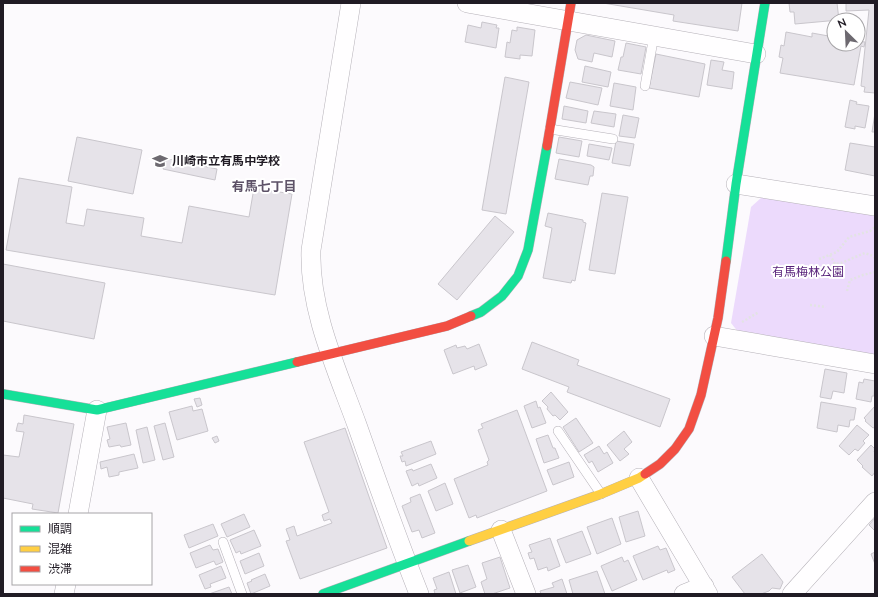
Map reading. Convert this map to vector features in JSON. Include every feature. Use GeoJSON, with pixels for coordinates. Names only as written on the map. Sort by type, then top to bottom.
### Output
{"type":"FeatureCollection","features":[{"type":"Feature","properties":{"kind":"street"},"geometry":{"type":"LineString","coordinates":[[351,3],[312,250],[311,267],[314,298],[331,353],[419,594]]}},
{"type":"Feature","properties":{"kind":"street"},"geometry":{"type":"LineString","coordinates":[[467,3],[569,12],[654,35],[756,54]]}},
{"type":"Feature","properties":{"kind":"street"},"geometry":{"type":"LineString","coordinates":[[323,594],[601,494],[639,478],[660,464],[675,449],[689,429],[701,395],[718,318],[736,184],[765,3]]}},
{"type":"Feature","properties":{"kind":"street"},"geometry":{"type":"LineString","coordinates":[[3,394],[98,410],[448,326],[481,312],[502,296],[518,276],[528,250],[569,12]]}},
{"type":"Feature","properties":{"kind":"street"},"geometry":{"type":"LineString","coordinates":[[736,184],[875,206]]}},
{"type":"Feature","properties":{"kind":"street"},"geometry":{"type":"LineString","coordinates":[[714,336],[875,364]]}},
{"type":"Feature","properties":{"kind":"street"},"geometry":{"type":"LineString","coordinates":[[78,513],[98,410]]}},
{"type":"Feature","properties":{"kind":"street"},"geometry":{"type":"LineString","coordinates":[[639,478],[706,590],[684,594]]}},
{"type":"Feature","properties":{"kind":"street"},"geometry":{"type":"LineString","coordinates":[[792,594],[875,502]]}},
{"type":"Feature","properties":{"kind":"street"},"geometry":{"type":"LineString","coordinates":[[501,530],[526,594]]}},
{"type":"Feature","properties":{"kind":"lane"},"geometry":{"type":"LineString","coordinates":[[645,86],[654,35]]}},
{"type":"Feature","properties":{"kind":"lane"},"geometry":{"type":"LineString","coordinates":[[550,129],[613,139]]}},
{"type":"Feature","properties":{"kind":"lane"},"geometry":{"type":"LineString","coordinates":[[558,431],[601,494]]}},
{"type":"Feature","properties":{"kind":"lane"},"geometry":{"type":"LineString","coordinates":[[223,542],[242,594]]}},
{"type":"Feature","properties":{"kind":"path"},"geometry":{"type":"LineString","coordinates":[[819,259],[837,252],[849,237],[875,228]]}},
{"type":"Feature","properties":{"kind":"path"},"geometry":{"type":"LineString","coordinates":[[830,255],[835,264],[865,253],[875,258]]}},
{"type":"Feature","properties":{"kind":"path"},"geometry":{"type":"LineString","coordinates":[[847,291],[850,280],[875,272]]}},
{"type":"Feature","properties":{"kind":"path"},"geometry":{"type":"LineString","coordinates":[[810,305],[826,307]]}},
{"type":"Feature","properties":{"kind":"green space","name":"有馬梅林公園"},"geometry":{"type":"Polygon","coordinates":[[[762,197],[875,214],[875,358],[739,333],[731,323],[751,207],[762,197]]]}},
{"type":"Feature","properties":{"kind":"building"},"geometry":{"type":"Polygon","coordinates":[[[603,3],[742,3],[738,31],[673,21],[674,15],[603,3]]]}},
{"type":"Feature","properties":{"kind":"building"},"geometry":{"type":"Polygon","coordinates":[[[789,3],[837,3],[838,12],[826,12],[826,21],[795,24],[794,12],[790,12],[789,3]]]}},
{"type":"Feature","properties":{"kind":"building"},"geometry":{"type":"Polygon","coordinates":[[[846,3],[875,3],[875,93],[864,92],[865,87],[861,86],[865,52],[866,52],[869,10],[846,11],[846,3]]]}},
{"type":"Feature","properties":{"kind":"building"},"geometry":{"type":"Polygon","coordinates":[[[482,22],[497,25],[496,28],[499,28],[496,48],[465,42],[468,25],[481,28],[482,22]]]}},
{"type":"Feature","properties":{"kind":"building"},"geometry":{"type":"Polygon","coordinates":[[[517,27],[535,30],[532,56],[520,55],[520,59],[505,57],[507,42],[510,43],[512,30],[517,31],[517,27]]]}},
{"type":"Feature","properties":{"kind":"building"},"geometry":{"type":"Polygon","coordinates":[[[786,32],[812,37],[812,33],[826,36],[826,52],[860,52],[854,85],[780,73],[783,58],[779,57],[781,45],[784,46],[786,32]]]}},
{"type":"Feature","properties":{"kind":"building"},"geometry":{"type":"Polygon","coordinates":[[[586,35],[615,41],[612,57],[594,53],[592,62],[578,59],[575,50],[577,40],[586,35]]]}},
{"type":"Feature","properties":{"kind":"building"},"geometry":{"type":"Polygon","coordinates":[[[626,43],[646,47],[641,74],[618,70],[626,43]]]}},
{"type":"Feature","properties":{"kind":"building"},"geometry":{"type":"Polygon","coordinates":[[[656,54],[705,64],[699,97],[649,88],[656,54]]]}},
{"type":"Feature","properties":{"kind":"building"},"geometry":{"type":"Polygon","coordinates":[[[711,60],[724,62],[722,70],[734,72],[732,89],[707,85],[711,60]]]}},
{"type":"Feature","properties":{"kind":"building"},"geometry":{"type":"Polygon","coordinates":[[[585,66],[611,72],[608,87],[582,82],[585,66]]]}},
{"type":"Feature","properties":{"kind":"building"},"geometry":{"type":"Polygon","coordinates":[[[505,77],[529,82],[506,214],[482,210],[505,77]]]}},
{"type":"Feature","properties":{"kind":"building"},"geometry":{"type":"Polygon","coordinates":[[[570,82],[602,88],[598,105],[566,98],[570,82]]]}},
{"type":"Feature","properties":{"kind":"building"},"geometry":{"type":"Polygon","coordinates":[[[614,83],[636,87],[633,110],[610,106],[614,83]]]}},
{"type":"Feature","properties":{"kind":"building"},"geometry":{"type":"Polygon","coordinates":[[[850,100],[857,102],[856,104],[869,106],[865,128],[855,126],[855,129],[845,127],[850,100]]]}},
{"type":"Feature","properties":{"kind":"building"},"geometry":{"type":"Polygon","coordinates":[[[564,106],[588,111],[586,123],[562,119],[564,106]]]}},
{"type":"Feature","properties":{"kind":"building"},"geometry":{"type":"Polygon","coordinates":[[[594,111],[616,114],[614,127],[591,123],[594,111]]]}},
{"type":"Feature","properties":{"kind":"building"},"geometry":{"type":"Polygon","coordinates":[[[875,113],[875,132],[872,132],[875,113]]]}},
{"type":"Feature","properties":{"kind":"building"},"geometry":{"type":"Polygon","coordinates":[[[623,115],[639,118],[635,138],[619,136],[623,115]]]}},
{"type":"Feature","properties":{"kind":"building"},"geometry":{"type":"Polygon","coordinates":[[[77,137],[142,150],[133,194],[68,181],[77,137]]]}},
{"type":"Feature","properties":{"kind":"building"},"geometry":{"type":"Polygon","coordinates":[[[559,137],[582,141],[579,157],[556,153],[559,137]]]}},
{"type":"Feature","properties":{"kind":"building"},"geometry":{"type":"Polygon","coordinates":[[[616,141],[634,144],[630,166],[612,163],[616,141]]]}},
{"type":"Feature","properties":{"kind":"building"},"geometry":{"type":"Polygon","coordinates":[[[850,143],[875,147],[875,176],[845,170],[850,143]]]}},
{"type":"Feature","properties":{"kind":"building"},"geometry":{"type":"Polygon","coordinates":[[[589,144],[612,148],[609,160],[587,156],[589,144]]]}},
{"type":"Feature","properties":{"kind":"building"},"geometry":{"type":"Polygon","coordinates":[[[165,158],[217,169],[215,180],[163,169],[165,158]]]}},
{"type":"Feature","properties":{"kind":"building"},"geometry":{"type":"Polygon","coordinates":[[[559,159],[591,165],[594,167],[593,176],[590,176],[588,185],[555,179],[559,159]]]}},
{"type":"Feature","properties":{"kind":"building"},"geometry":{"type":"Polygon","coordinates":[[[19,178],[72,187],[66,223],[84,226],[87,209],[144,218],[141,236],[182,243],[189,206],[249,217],[254,188],[292,194],[275,295],[6,250],[19,178]]]}},
{"type":"Feature","properties":{"kind":"building"},"geometry":{"type":"Polygon","coordinates":[[[602,193],[628,197],[615,274],[589,270],[602,193]]]}},
{"type":"Feature","properties":{"kind":"building"},"geometry":{"type":"Polygon","coordinates":[[[548,213],[583,220],[583,222],[586,223],[575,281],[572,280],[571,283],[543,278],[552,228],[545,226],[548,213]]]}},
{"type":"Feature","properties":{"kind":"building"},"geometry":{"type":"Polygon","coordinates":[[[495,216],[514,232],[457,300],[438,284],[495,216]]]}},
{"type":"Feature","properties":{"kind":"building"},"geometry":{"type":"Polygon","coordinates":[[[3,264],[105,283],[94,339],[3,321],[3,264]]]}},
{"type":"Feature","properties":{"kind":"building"},"geometry":{"type":"Polygon","coordinates":[[[532,342],[579,360],[577,365],[670,399],[660,427],[567,392],[569,387],[522,369],[532,342]]]}},
{"type":"Feature","properties":{"kind":"building"},"geometry":{"type":"Polygon","coordinates":[[[479,344],[487,365],[475,370],[474,366],[453,374],[444,350],[456,345],[457,348],[465,346],[467,349],[479,344]]]}},
{"type":"Feature","properties":{"kind":"building"},"geometry":{"type":"Polygon","coordinates":[[[825,369],[847,373],[844,393],[833,391],[831,399],[820,397],[825,369]]]}},
{"type":"Feature","properties":{"kind":"building"},"geometry":{"type":"Polygon","coordinates":[[[864,379],[875,381],[874,396],[872,396],[871,402],[856,399],[859,382],[863,383],[864,379]]]}},
{"type":"Feature","properties":{"kind":"building"},"geometry":{"type":"Polygon","coordinates":[[[551,392],[568,412],[560,420],[555,415],[553,416],[547,409],[548,407],[542,401],[551,392]]]}},
{"type":"Feature","properties":{"kind":"building"},"geometry":{"type":"Polygon","coordinates":[[[200,398],[202,405],[197,407],[194,399],[200,398]]]}},
{"type":"Feature","properties":{"kind":"building"},"geometry":{"type":"Polygon","coordinates":[[[536,401],[546,423],[532,428],[524,406],[536,401]]]}},
{"type":"Feature","properties":{"kind":"building"},"geometry":{"type":"Polygon","coordinates":[[[821,402],[856,408],[854,420],[850,420],[849,427],[838,425],[837,432],[817,428],[821,402]]]}},
{"type":"Feature","properties":{"kind":"building"},"geometry":{"type":"Polygon","coordinates":[[[192,406],[193,411],[202,409],[208,431],[177,440],[169,412],[192,406]]]}},
{"type":"Feature","properties":{"kind":"building"},"geometry":{"type":"Polygon","coordinates":[[[875,406],[875,427],[873,428],[865,421],[866,420],[864,418],[875,406]]]}},
{"type":"Feature","properties":{"kind":"building"},"geometry":{"type":"Polygon","coordinates":[[[517,410],[547,491],[477,518],[476,515],[469,518],[454,479],[488,465],[487,462],[489,460],[478,430],[483,428],[481,424],[517,410]]]}},
{"type":"Feature","properties":{"kind":"building"},"geometry":{"type":"Polygon","coordinates":[[[24,415],[74,424],[58,513],[32,509],[33,504],[3,498],[3,455],[19,457],[24,432],[16,431],[18,423],[23,424],[24,415]]]}},
{"type":"Feature","properties":{"kind":"building"},"geometry":{"type":"Polygon","coordinates":[[[576,418],[593,443],[579,452],[563,427],[576,418]]]}},
{"type":"Feature","properties":{"kind":"building"},"geometry":{"type":"Polygon","coordinates":[[[126,423],[131,445],[109,447],[107,440],[110,439],[107,427],[126,423]]]}},
{"type":"Feature","properties":{"kind":"building"},"geometry":{"type":"Polygon","coordinates":[[[165,423],[174,457],[163,460],[154,426],[165,423]]]}},
{"type":"Feature","properties":{"kind":"building"},"geometry":{"type":"Polygon","coordinates":[[[857,425],[869,435],[863,441],[865,443],[858,451],[855,449],[849,455],[839,446],[857,425]]]}},
{"type":"Feature","properties":{"kind":"building"},"geometry":{"type":"Polygon","coordinates":[[[147,427],[155,460],[143,463],[136,430],[147,427]]]}},
{"type":"Feature","properties":{"kind":"building"},"geometry":{"type":"Polygon","coordinates":[[[345,428],[387,548],[300,579],[286,541],[290,540],[286,529],[294,526],[297,536],[332,523],[330,519],[324,521],[322,515],[329,512],[304,442],[345,428]]]}},
{"type":"Feature","properties":{"kind":"building"},"geometry":{"type":"Polygon","coordinates":[[[624,431],[632,442],[624,449],[629,454],[620,461],[607,445],[624,431]]]}},
{"type":"Feature","properties":{"kind":"building"},"geometry":{"type":"Polygon","coordinates":[[[548,435],[559,458],[544,463],[536,439],[548,435]]]}},
{"type":"Feature","properties":{"kind":"building"},"geometry":{"type":"Polygon","coordinates":[[[217,436],[219,441],[215,443],[212,438],[217,436]]]}},
{"type":"Feature","properties":{"kind":"building"},"geometry":{"type":"Polygon","coordinates":[[[431,441],[436,454],[406,466],[405,461],[402,462],[400,456],[403,456],[401,452],[431,441]]]}},
{"type":"Feature","properties":{"kind":"building"},"geometry":{"type":"Polygon","coordinates":[[[871,445],[875,449],[875,472],[872,476],[857,460],[871,445]]]}},
{"type":"Feature","properties":{"kind":"building"},"geometry":{"type":"Polygon","coordinates":[[[599,446],[604,454],[607,452],[613,463],[598,472],[592,461],[589,463],[584,455],[599,446]]]}},
{"type":"Feature","properties":{"kind":"building"},"geometry":{"type":"Polygon","coordinates":[[[134,454],[138,468],[119,472],[119,475],[109,477],[107,467],[101,469],[100,462],[134,454]]]}},
{"type":"Feature","properties":{"kind":"building"},"geometry":{"type":"Polygon","coordinates":[[[569,462],[574,477],[553,485],[547,470],[569,462]]]}},
{"type":"Feature","properties":{"kind":"building"},"geometry":{"type":"Polygon","coordinates":[[[431,464],[437,478],[419,486],[418,483],[412,486],[406,471],[412,469],[413,471],[431,464]]]}},
{"type":"Feature","properties":{"kind":"building"},"geometry":{"type":"Polygon","coordinates":[[[445,483],[453,504],[436,511],[428,491],[445,483]]]}},
{"type":"Feature","properties":{"kind":"building"},"geometry":{"type":"Polygon","coordinates":[[[420,494],[435,533],[422,538],[419,530],[412,532],[402,506],[411,502],[410,498],[420,494]]]}},
{"type":"Feature","properties":{"kind":"building"},"geometry":{"type":"Polygon","coordinates":[[[638,511],[645,536],[626,542],[619,517],[638,511]]]}},
{"type":"Feature","properties":{"kind":"building"},"geometry":{"type":"Polygon","coordinates":[[[244,514],[250,527],[227,537],[221,524],[244,514]]]}},
{"type":"Feature","properties":{"kind":"building"},"geometry":{"type":"Polygon","coordinates":[[[612,518],[621,544],[597,554],[587,527],[612,518]]]}},
{"type":"Feature","properties":{"kind":"building"},"geometry":{"type":"Polygon","coordinates":[[[875,518],[875,531],[869,525],[875,518]]]}},
{"type":"Feature","properties":{"kind":"building"},"geometry":{"type":"Polygon","coordinates":[[[213,524],[218,536],[189,548],[184,535],[213,524]]]}},
{"type":"Feature","properties":{"kind":"building"},"geometry":{"type":"Polygon","coordinates":[[[254,530],[261,546],[241,554],[240,551],[236,553],[230,540],[254,530]]]}},
{"type":"Feature","properties":{"kind":"building"},"geometry":{"type":"Polygon","coordinates":[[[582,531],[591,554],[566,563],[557,540],[582,531]]]}},
{"type":"Feature","properties":{"kind":"building"},"geometry":{"type":"Polygon","coordinates":[[[550,538],[560,566],[548,571],[547,567],[538,570],[534,558],[530,559],[528,553],[532,552],[529,545],[550,538]]]}},
{"type":"Feature","properties":{"kind":"building"},"geometry":{"type":"Polygon","coordinates":[[[210,545],[213,550],[218,549],[223,562],[216,565],[214,561],[196,568],[190,553],[210,545]]]}},
{"type":"Feature","properties":{"kind":"building"},"geometry":{"type":"Polygon","coordinates":[[[658,546],[660,550],[666,548],[675,570],[668,573],[667,570],[643,580],[633,556],[658,546]]]}},
{"type":"Feature","properties":{"kind":"building"},"geometry":{"type":"Polygon","coordinates":[[[875,552],[875,564],[871,554],[875,552]]]}},
{"type":"Feature","properties":{"kind":"building"},"geometry":{"type":"Polygon","coordinates":[[[259,553],[264,566],[245,574],[240,561],[259,553]]]}},
{"type":"Feature","properties":{"kind":"building"},"geometry":{"type":"Polygon","coordinates":[[[762,554],[783,582],[780,589],[772,588],[761,594],[745,594],[732,577],[762,554]]]}},
{"type":"Feature","properties":{"kind":"building"},"geometry":{"type":"Polygon","coordinates":[[[500,557],[510,588],[492,594],[485,594],[481,582],[487,579],[482,563],[500,557]]]}},
{"type":"Feature","properties":{"kind":"building"},"geometry":{"type":"Polygon","coordinates":[[[622,557],[624,562],[628,560],[637,580],[612,591],[601,566],[622,557]]]}},
{"type":"Feature","properties":{"kind":"building"},"geometry":{"type":"Polygon","coordinates":[[[468,565],[476,587],[460,593],[452,570],[468,565]]]}},
{"type":"Feature","properties":{"kind":"building"},"geometry":{"type":"Polygon","coordinates":[[[221,566],[226,578],[210,584],[211,587],[205,589],[199,575],[221,566]]]}},
{"type":"Feature","properties":{"kind":"building"},"geometry":{"type":"Polygon","coordinates":[[[597,571],[605,594],[573,594],[569,580],[597,571]]]}},
{"type":"Feature","properties":{"kind":"building"},"geometry":{"type":"Polygon","coordinates":[[[449,572],[456,594],[435,594],[434,590],[437,589],[433,578],[449,572]]]}},
{"type":"Feature","properties":{"kind":"building"},"geometry":{"type":"Polygon","coordinates":[[[265,574],[270,586],[251,594],[247,583],[265,574]]]}},
{"type":"Feature","properties":{"kind":"building"},"geometry":{"type":"Polygon","coordinates":[[[562,579],[567,594],[541,594],[540,591],[554,587],[552,583],[562,579]]]}},
{"type":"Feature","properties":{"kind":"building"},"geometry":{"type":"Polygon","coordinates":[[[229,587],[232,594],[209,594],[229,587]]]}},
{"type":"Feature","properties":{"kind":"traffic: fast"},"geometry":{"type":"LineString","coordinates":[[726,261],[736,184],[765,3]]}},
{"type":"Feature","properties":{"kind":"traffic: fast"},"geometry":{"type":"LineString","coordinates":[[471,316],[481,312],[502,296],[518,276],[528,250],[547,146]]}},
{"type":"Feature","properties":{"kind":"traffic: fast"},"geometry":{"type":"LineString","coordinates":[[3,394],[97,410],[297,362]]}},
{"type":"Feature","properties":{"kind":"traffic: fast"},"geometry":{"type":"LineString","coordinates":[[323,594],[469,541]]}},
{"type":"Feature","properties":{"kind":"traffic: slow"},"geometry":{"type":"LineString","coordinates":[[469,541],[601,494],[645,474]]}},
{"type":"Feature","properties":{"kind":"traffic: jam"},"geometry":{"type":"LineString","coordinates":[[547,146],[571,3]]}},
{"type":"Feature","properties":{"kind":"traffic: jam"},"geometry":{"type":"LineString","coordinates":[[645,474],[660,464],[675,449],[689,429],[701,395],[718,318],[726,261]]}},
{"type":"Feature","properties":{"kind":"traffic: jam"},"geometry":{"type":"LineString","coordinates":[[297,362],[447,326],[471,316]]}},
{"type":"Feature","properties":{"kind":"place","name":"川崎市立有馬中学校"},"geometry":{"type":"Point","coordinates":[160,161]}},
{"type":"Feature","properties":{"kind":"district","name":"有馬七丁目"},"geometry":{"type":"Point","coordinates":[264,186]}}]}
